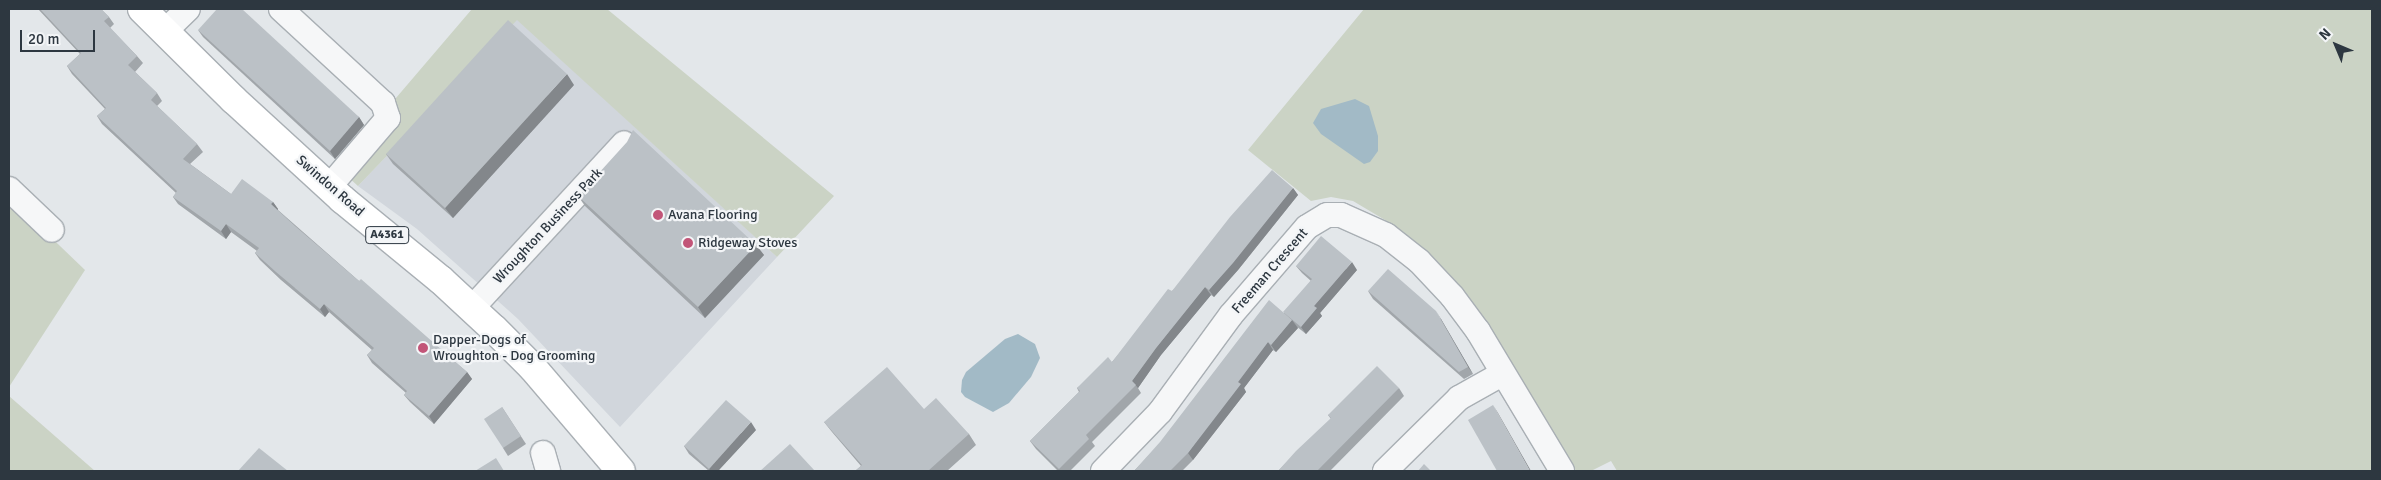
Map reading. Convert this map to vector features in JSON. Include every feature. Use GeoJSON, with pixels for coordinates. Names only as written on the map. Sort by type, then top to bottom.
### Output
{"type":"FeatureCollection","features":[{"type":"Feature","properties":{"kind":"main road","name":"Swindon Road"},"geometry":{"type":"LineString","coordinates":[[142,9],[329,187],[472,308],[532,368],[621,471]]}},
{"type":"Feature","properties":{"kind":"street"},"geometry":{"type":"LineString","coordinates":[[164,32],[188,9]]}},
{"type":"Feature","properties":{"kind":"street"},"geometry":{"type":"LineString","coordinates":[[280,9],[383,103],[388,118],[329,187]]}},
{"type":"Feature","properties":{"kind":"street","name":"Wroughton Business Park"},"geometry":{"type":"LineString","coordinates":[[472,308],[624,143]]}},
{"type":"Feature","properties":{"kind":"street"},"geometry":{"type":"LineString","coordinates":[[9,189],[52,230]]}},
{"type":"Feature","properties":{"kind":"street","name":"Freeman Crescent"},"geometry":{"type":"LineString","coordinates":[[1103,471],[1160,412],[1231,315],[1307,227],[1327,214],[1341,214],[1364,222],[1419,261],[1466,313],[1562,471]]}},
{"type":"Feature","properties":{"kind":"street"},"geometry":{"type":"LineString","coordinates":[[1385,471],[1459,398],[1502,374]]}},
{"type":"Feature","properties":{"kind":"shaded area"},"geometry":{"type":"Polygon","coordinates":[[[472,9],[607,9],[834,196],[777,257],[517,20],[358,186],[337,167],[472,9]]]}},
{"type":"Feature","properties":{"kind":"shaded area"},"geometry":{"type":"Polygon","coordinates":[[[1364,9],[2372,9],[2372,471],[1617,471],[1611,461],[1591,471],[1576,471],[1528,395],[1424,251],[1385,220],[1353,201],[1331,197],[1311,201],[1248,150],[1364,9]]]}},
{"type":"Feature","properties":{"kind":"shaded area"},"geometry":{"type":"Polygon","coordinates":[[[517,19],[777,257],[620,427],[518,319],[417,229],[358,186],[517,19]]]}},
{"type":"Feature","properties":{"kind":"shaded area"},"geometry":{"type":"Polygon","coordinates":[[[9,197],[85,270],[9,387],[9,197]]]}},
{"type":"Feature","properties":{"kind":"shaded area"},"geometry":{"type":"Polygon","coordinates":[[[9,396],[48,430],[95,471],[9,471],[9,396]]]}},
{"type":"Feature","properties":{"kind":"water"},"geometry":{"type":"Polygon","coordinates":[[[1355,99],[1369,106],[1378,136],[1378,151],[1370,162],[1364,164],[1321,134],[1313,123],[1321,109],[1355,99]]]}},
{"type":"Feature","properties":{"kind":"water"},"geometry":{"type":"Polygon","coordinates":[[[1018,334],[1035,344],[1040,358],[1031,377],[1009,403],[993,412],[965,397],[961,392],[962,380],[966,372],[1005,339],[1018,334]]]}},
{"type":"Feature","properties":{"kind":"building"},"geometry":{"type":"Polygon","coordinates":[[[40,9],[101,9],[109,17],[104,21],[137,56],[128,65],[157,93],[151,100],[197,144],[183,159],[231,194],[242,179],[273,202],[271,204],[295,226],[359,281],[361,279],[467,372],[429,416],[404,395],[407,391],[367,355],[374,348],[324,304],[320,309],[276,272],[255,253],[259,248],[226,224],[221,231],[173,197],[177,191],[97,116],[106,108],[67,66],[81,53],[40,9]]]}},
{"type":"Feature","properties":{"kind":"building"},"geometry":{"type":"Polygon","coordinates":[[[217,9],[242,9],[359,117],[330,151],[198,30],[217,9]]]}},
{"type":"Feature","properties":{"kind":"building"},"geometry":{"type":"Polygon","coordinates":[[[508,20],[567,74],[445,208],[386,154],[508,20]]]}},
{"type":"Feature","properties":{"kind":"building"},"geometry":{"type":"Polygon","coordinates":[[[633,130],[756,245],[698,307],[578,196],[627,142],[633,130]]]}},
{"type":"Feature","properties":{"kind":"building"},"geometry":{"type":"Polygon","coordinates":[[[1272,170],[1293,188],[1233,263],[1209,290],[1205,287],[1156,348],[1132,381],[1136,385],[1086,435],[1089,439],[1059,469],[1030,441],[1080,391],[1077,388],[1108,357],[1112,362],[1168,289],[1172,291],[1230,217],[1272,170]]]}},
{"type":"Feature","properties":{"kind":"building"},"geometry":{"type":"Polygon","coordinates":[[[1321,236],[1352,262],[1314,306],[1317,308],[1301,327],[1283,312],[1312,279],[1296,266],[1321,236]]]}},
{"type":"Feature","properties":{"kind":"building"},"geometry":{"type":"Polygon","coordinates":[[[1388,269],[1436,311],[1468,367],[1459,372],[1368,291],[1388,269]]]}},
{"type":"Feature","properties":{"kind":"building"},"geometry":{"type":"Polygon","coordinates":[[[1269,300],[1292,320],[1271,345],[1268,342],[1238,382],[1241,384],[1188,453],[1170,471],[1134,471],[1160,442],[1269,300]]]}},
{"type":"Feature","properties":{"kind":"building"},"geometry":{"type":"Polygon","coordinates":[[[1377,366],[1399,388],[1317,471],[1278,471],[1331,418],[1328,415],[1377,366]]]}},
{"type":"Feature","properties":{"kind":"building"},"geometry":{"type":"Polygon","coordinates":[[[887,367],[924,409],[936,398],[969,434],[928,471],[855,471],[862,465],[824,422],[887,367]]]}},
{"type":"Feature","properties":{"kind":"building"},"geometry":{"type":"Polygon","coordinates":[[[726,400],[751,422],[709,469],[684,446],[726,400]]]}},
{"type":"Feature","properties":{"kind":"building"},"geometry":{"type":"Polygon","coordinates":[[[1493,405],[1530,471],[1497,471],[1468,420],[1493,405]]]}},
{"type":"Feature","properties":{"kind":"building"},"geometry":{"type":"Polygon","coordinates":[[[502,407],[521,436],[503,448],[484,419],[502,407]]]}},
{"type":"Feature","properties":{"kind":"building"},"geometry":{"type":"Polygon","coordinates":[[[790,444],[815,471],[760,471],[790,444]]]}},
{"type":"Feature","properties":{"kind":"building"},"geometry":{"type":"Polygon","coordinates":[[[259,448],[288,471],[238,471],[259,448]]]}},
{"type":"Feature","properties":{"kind":"building"},"geometry":{"type":"Polygon","coordinates":[[[496,458],[504,471],[475,471],[496,458]]]}},
{"type":"Feature","properties":{"kind":"building"},"geometry":{"type":"Polygon","coordinates":[[[1424,464],[1431,471],[1418,471],[1424,464]]]}},
{"type":"Feature","properties":{"kind":"place","name":"Avana Flooring"},"geometry":{"type":"Point","coordinates":[658,215]}},
{"type":"Feature","properties":{"kind":"place","name":"Ridgeway Stoves"},"geometry":{"type":"Point","coordinates":[688,243]}},
{"type":"Feature","properties":{"kind":"place","name":"Dapper-Dogs of Wroughton - Dog Grooming"},"geometry":{"type":"Point","coordinates":[423,348]}}]}
